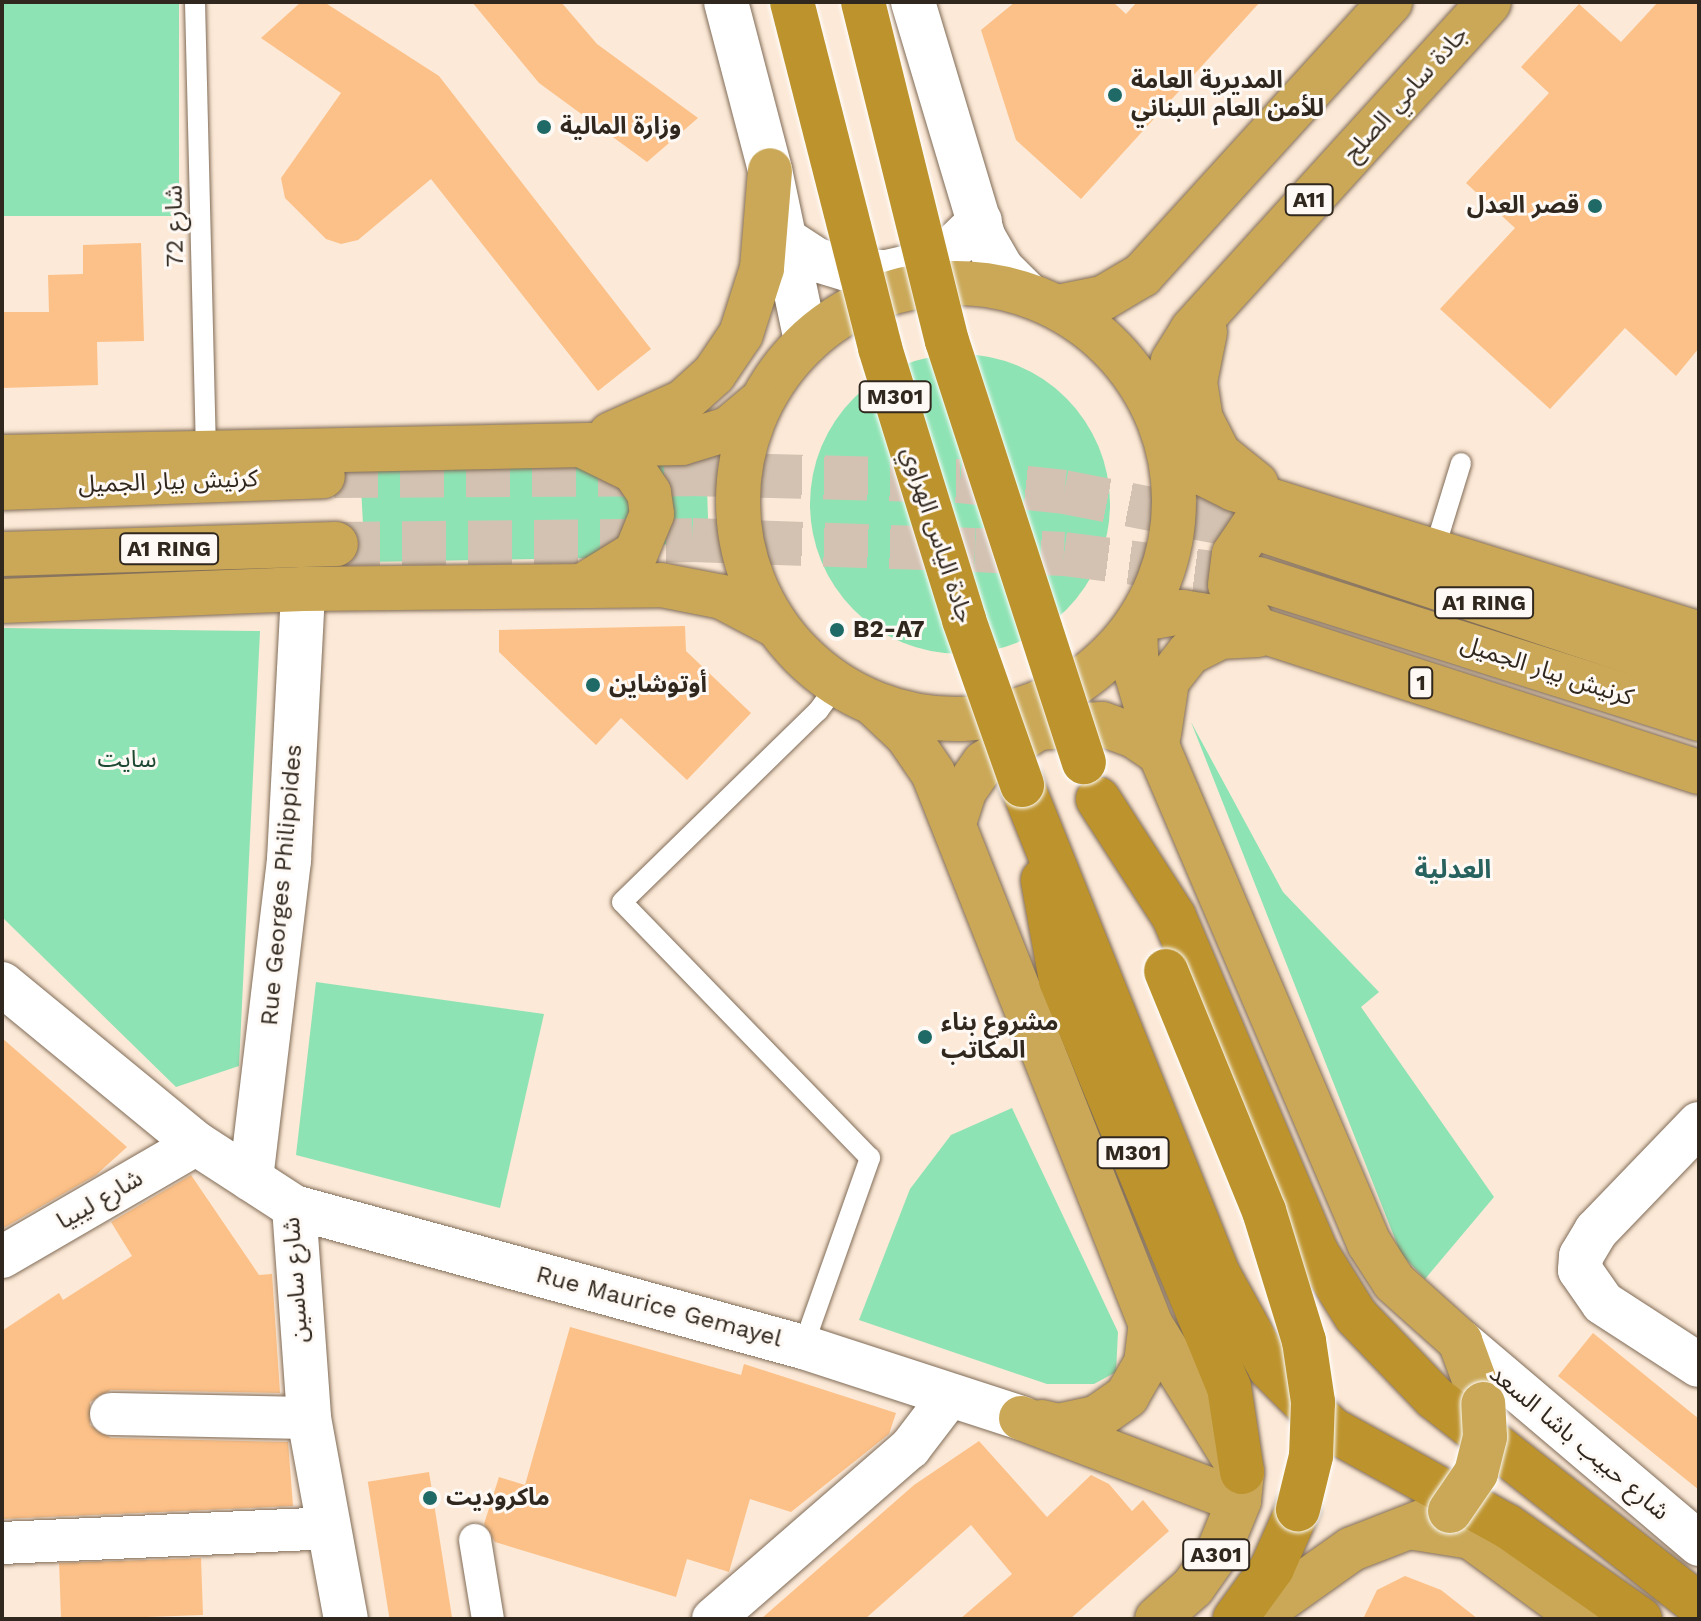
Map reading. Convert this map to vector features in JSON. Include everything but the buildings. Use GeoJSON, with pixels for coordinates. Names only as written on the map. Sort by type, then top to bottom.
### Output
{"type":"FeatureCollection","features":[{"type":"Feature","properties":{"kind":"highway","name":"جادة الياس الهراوي"},"geometry":{"type":"LineString","coordinates":[[792,2],[884,363],[1022,785],[1040,830]]}},
{"type":"Feature","properties":{"kind":"highway","name":"M301"},"geometry":{"type":"LineString","coordinates":[[863,2],[947,341],[1091,781],[1284,1266],[1304,1341],[1313,1402],[1311,1456],[1298,1509],[1272,1568],[1235,1619]]}},
{"type":"Feature","properties":{"kind":"highway"},"geometry":{"type":"LineString","coordinates":[[1042,301],[1103,298],[1142,275],[1390,2]]}},
{"type":"Feature","properties":{"kind":"highway","name":"جادة سامي الصلح"},"geometry":{"type":"LineString","coordinates":[[1163,430],[1173,361],[1219,298],[1489,2]]}},
{"type":"Feature","properties":{"kind":"highway"},"geometry":{"type":"LineString","coordinates":[[572,443],[665,413],[698,389],[726,358],[749,314],[762,268],[770,170]]}},
{"type":"Feature","properties":{"kind":"highway"},"geometry":{"type":"LineString","coordinates":[[2,457],[206,449],[697,440],[728,429],[759,403],[806,341],[854,306],[910,286],[970,282],[1042,301],[1099,335],[1133,372],[1163,430],[1174,474],[1173,534],[1167,564],[1138,624],[1083,678],[1019,711],[971,720],[923,717],[875,705],[837,685],[803,658],[775,625],[749,573],[737,517],[740,459],[759,403]]}},
{"type":"Feature","properties":{"kind":"highway"},"geometry":{"type":"LineString","coordinates":[[1219,298],[1196,373],[1197,400],[1208,437],[1234,469],[1307,512]]}},
{"type":"Feature","properties":{"kind":"highway"},"geometry":{"type":"LineString","coordinates":[[1163,430],[1206,477],[1307,512],[1699,634]]}},
{"type":"Feature","properties":{"kind":"highway"},"geometry":{"type":"LineString","coordinates":[[572,443],[634,471],[652,501],[650,526],[636,553],[582,586]]}},
{"type":"Feature","properties":{"kind":"highway","name":"كرنيش بيار الجميل"},"geometry":{"type":"LineString","coordinates":[[2,488],[334,476]]}},
{"type":"Feature","properties":{"kind":"highway"},"geometry":{"type":"LineString","coordinates":[[1272,638],[1233,596],[1230,565],[1255,523],[1267,515],[1307,512]]}},
{"type":"Feature","properties":{"kind":"highway","name":"كرنيش بيار الجميل"},"geometry":{"type":"LineString","coordinates":[[1269,532],[1699,674]]}},
{"type":"Feature","properties":{"kind":"highway","name":"A1 RING"},"geometry":{"type":"LineString","coordinates":[[2,554],[336,544]]}},
{"type":"Feature","properties":{"kind":"highway","name":"كرنيش بيار الجميل"},"geometry":{"type":"LineString","coordinates":[[1258,579],[1699,719]]}},
{"type":"Feature","properties":{"kind":"highway"},"geometry":{"type":"LineString","coordinates":[[2,601],[303,589],[661,585],[699,591],[742,605],[775,625]]}},
{"type":"Feature","properties":{"kind":"highway","name":"1"},"geometry":{"type":"LineString","coordinates":[[1138,624],[1182,612],[1225,619],[1272,638],[1699,772]]}},
{"type":"Feature","properties":{"kind":"highway"},"geometry":{"type":"LineString","coordinates":[[1138,624],[1137,675],[1160,753],[1369,1243],[1394,1282],[1460,1341],[1483,1404],[1485,1437],[1476,1473],[1432,1520],[1352,1549],[1253,1619]]}},
{"type":"Feature","properties":{"kind":"highway"},"geometry":{"type":"LineString","coordinates":[[1160,753],[1161,697],[1183,659],[1220,637],[1272,638]]}},
{"type":"Feature","properties":{"kind":"highway"},"geometry":{"type":"LineString","coordinates":[[875,705],[925,760],[955,820],[1151,1325],[1241,1486]]}},
{"type":"Feature","properties":{"kind":"highway"},"geometry":{"type":"LineString","coordinates":[[955,820],[965,790],[984,763],[1009,742],[1038,728],[1102,724],[1133,735],[1160,753]]}},
{"type":"Feature","properties":{"kind":"highway"},"geometry":{"type":"LineString","coordinates":[[1091,781],[1174,917],[1316,1252],[1356,1316],[1435,1398],[1699,1605]]}},
{"type":"Feature","properties":{"kind":"highway"},"geometry":{"type":"LineString","coordinates":[[1040,830],[1218,1274],[1270,1368],[1331,1429],[1507,1526],[1640,1619]]}},
{"type":"Feature","properties":{"kind":"highway","name":"M301"},"geometry":{"type":"LineString","coordinates":[[1040,830],[1047,918],[1061,980],[1229,1387],[1241,1486]]}},
{"type":"Feature","properties":{"kind":"highway"},"geometry":{"type":"LineString","coordinates":[[1021,1418],[1058,1426],[1106,1411],[1127,1396],[1146,1363],[1151,1325]]}},
{"type":"Feature","properties":{"kind":"highway"},"geometry":{"type":"LineString","coordinates":[[1021,1418],[1241,1486]]}},
{"type":"Feature","properties":{"kind":"highway","name":"A301"},"geometry":{"type":"LineString","coordinates":[[1157,1619],[1193,1587],[1219,1550],[1241,1486]]}},
{"type":"Feature","properties":{"kind":"highway"},"geometry":{"type":"LineString","coordinates":[[1432,1520],[1471,1537],[1583,1619]]}},
{"type":"Feature","properties":{"kind":"street"},"geometry":{"type":"LineString","coordinates":[[726,2],[770,170],[806,341]]}},
{"type":"Feature","properties":{"kind":"street"},"geometry":{"type":"LineString","coordinates":[[913,2],[980,221],[1001,268],[1042,301]]}},
{"type":"Feature","properties":{"kind":"street"},"geometry":{"type":"LineString","coordinates":[[786,240],[817,260],[852,271],[887,272],[923,264],[954,246],[980,221]]}},
{"type":"Feature","properties":{"kind":"street","name":"Rue Georges Philippides"},"geometry":{"type":"LineString","coordinates":[[251,1179],[289,860],[303,589]]}},
{"type":"Feature","properties":{"kind":"street","name":"شارع ساسين"},"geometry":{"type":"LineString","coordinates":[[2,984],[197,1144],[294,1207],[309,1418],[346,1619]]}},
{"type":"Feature","properties":{"kind":"street"},"geometry":{"type":"LineString","coordinates":[[1699,1124],[1596,1231],[1581,1256],[1585,1284],[1603,1303],[1699,1365]]}},
{"type":"Feature","properties":{"kind":"street","name":"شارع ليبيا"},"geometry":{"type":"LineString","coordinates":[[2,1257],[197,1144]]}},
{"type":"Feature","properties":{"kind":"street","name":"Rue Maurice Gemayel"},"geometry":{"type":"LineString","coordinates":[[294,1207],[803,1347],[1021,1418]]}},
{"type":"Feature","properties":{"kind":"street","name":"شارع حبيب باشا السعد"},"geometry":{"type":"LineString","coordinates":[[1460,1341],[1699,1544]]}},
{"type":"Feature","properties":{"kind":"street"},"geometry":{"type":"LineString","coordinates":[[713,1619],[910,1448],[949,1397]]}},
{"type":"Feature","properties":{"kind":"street"},"geometry":{"type":"LineString","coordinates":[[111,1414],[309,1418]]}},
{"type":"Feature","properties":{"kind":"street"},"geometry":{"type":"LineString","coordinates":[[2,1543],[329,1528]]}},
{"type":"Feature","properties":{"kind":"street"},"geometry":{"type":"LineString","coordinates":[[475,1540],[488,1619]]}},
{"type":"Feature","properties":{"kind":"lane","name":"شارع 72"},"geometry":{"type":"LineString","coordinates":[[195,2],[206,449]]}},
{"type":"Feature","properties":{"kind":"lane"},"geometry":{"type":"LineString","coordinates":[[1434,551],[1461,463]]}},
{"type":"Feature","properties":{"kind":"lane"},"geometry":{"type":"LineString","coordinates":[[803,1347],[870,1158],[622,902],[818,711],[837,685]]}},
{"type":"Feature","properties":{"kind":"green space"},"geometry":{"type":"Polygon","coordinates":[[[2,2],[179,2],[179,216],[2,216],[2,2]]]}},
{"type":"Feature","properties":{"kind":"green space"},"geometry":{"type":"Polygon","coordinates":[[[960,354],[989,357],[1017,366],[1031,372],[1066,398],[1092,433],[1098,447],[1107,475],[1110,504],[1107,533],[1098,561],[1092,575],[1066,610],[1031,636],[1017,642],[989,651],[960,654],[931,651],[903,642],[889,636],[854,610],[828,575],[822,561],[813,533],[810,504],[813,475],[822,447],[828,433],[854,398],[889,372],[903,366],[931,357],[960,354]]]}},
{"type":"Feature","properties":{"kind":"green space"},"geometry":{"type":"Polygon","coordinates":[[[642,455],[718,456],[707,488],[709,547],[656,544],[642,455]]]}},
{"type":"Feature","properties":{"kind":"green space"},"geometry":{"type":"Polygon","coordinates":[[[600,461],[636,492],[625,537],[596,558],[365,562],[360,468],[600,461]]]}},
{"type":"Feature","properties":{"kind":"green space","name":"سايت"},"geometry":{"type":"Polygon","coordinates":[[[2,628],[260,631],[239,1066],[176,1087],[2,917],[2,628]]]}},
{"type":"Feature","properties":{"kind":"green space"},"geometry":{"type":"Polygon","coordinates":[[[1191,722],[1283,892],[1379,992],[1361,1007],[1494,1197],[1425,1279],[1401,1254],[1191,722]]]}},
{"type":"Feature","properties":{"kind":"green space"},"geometry":{"type":"Polygon","coordinates":[[[316,982],[544,1014],[500,1208],[296,1155],[316,982]]]}},
{"type":"Feature","properties":{"kind":"green space"},"geometry":{"type":"Polygon","coordinates":[[[1012,1108],[1118,1332],[1116,1372],[1094,1384],[1047,1384],[859,1320],[910,1189],[951,1135],[1012,1108]]]}},
{"type":"Feature","properties":{"kind":"tunnel"},"geometry":{"type":"LineString","coordinates":[[334,476],[692,474],[960,481],[1064,492],[1269,532]]}},
{"type":"Feature","properties":{"kind":"tunnel"},"geometry":{"type":"LineString","coordinates":[[336,544],[692,540],[975,550],[1064,554],[1258,579]]}},
{"type":"Feature","properties":{"kind":"place","name":"المديرية العامة للأمن العام اللبناني"},"geometry":{"type":"Point","coordinates":[1115,95]}},
{"type":"Feature","properties":{"kind":"place","name":"وزارة المالية"},"geometry":{"type":"Point","coordinates":[544,127]}},
{"type":"Feature","properties":{"kind":"place","name":"قصر العدل"},"geometry":{"type":"Point","coordinates":[1595,206]}},
{"type":"Feature","properties":{"kind":"place","name":"B2-A7"},"geometry":{"type":"Point","coordinates":[837,630]}},
{"type":"Feature","properties":{"kind":"place","name":"أوتوشاين"},"geometry":{"type":"Point","coordinates":[593,685]}},
{"type":"Feature","properties":{"kind":"place","name":"مشروع بناء المكاتب"},"geometry":{"type":"Point","coordinates":[925,1037]}},
{"type":"Feature","properties":{"kind":"place","name":"ماكروديت"},"geometry":{"type":"Point","coordinates":[430,1498]}},
{"type":"Feature","properties":{"kind":"district","name":"العدلية"},"geometry":{"type":"Point","coordinates":[1453,870]}}]}
